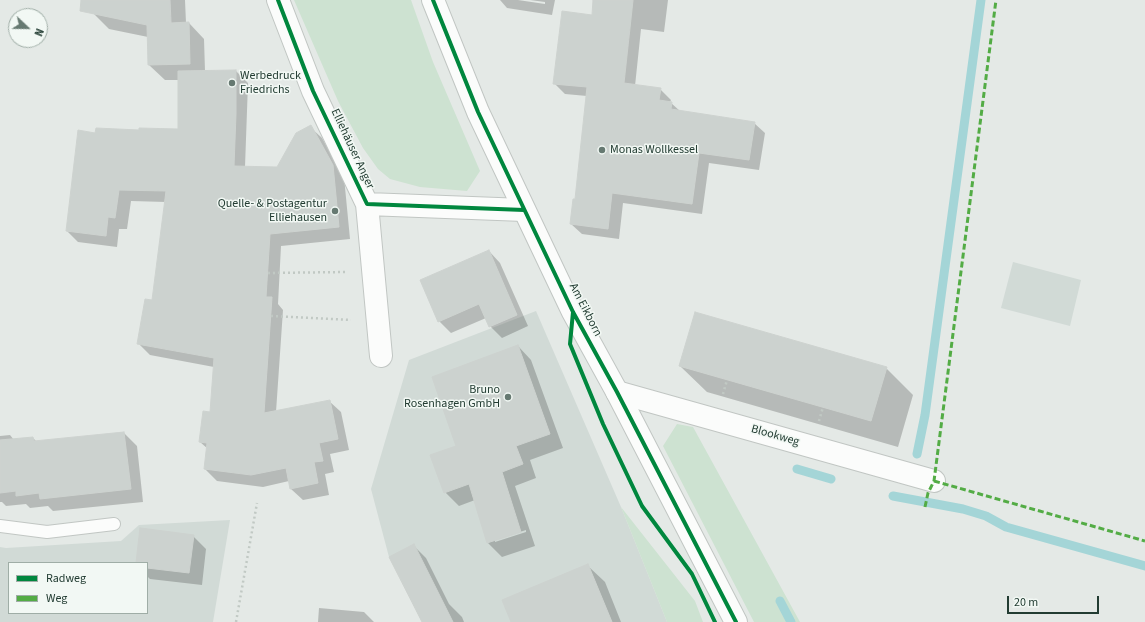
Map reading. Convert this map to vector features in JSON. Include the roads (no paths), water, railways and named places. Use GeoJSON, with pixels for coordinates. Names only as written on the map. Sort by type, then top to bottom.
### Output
{"type":"FeatureCollection","features":[{"type":"Feature","properties":{"kind":"street","name":"Elliehäuser Anger"},"geometry":{"type":"LineString","coordinates":[[278,0],[313,91],[367,204],[381,356]]}},
{"type":"Feature","properties":{"kind":"street","name":"Am Eikborn"},"geometry":{"type":"LineString","coordinates":[[433,0],[478,112],[573,312],[617,392],[736,622]]}},
{"type":"Feature","properties":{"kind":"street","name":"Elliehäuser Anger"},"geometry":{"type":"LineString","coordinates":[[367,204],[524,210]]}},
{"type":"Feature","properties":{"kind":"street","name":"Blookweg"},"geometry":{"type":"LineString","coordinates":[[617,392],[934,481]]}},
{"type":"Feature","properties":{"kind":"lane"},"geometry":{"type":"LineString","coordinates":[[0,526],[47,532],[114,524]]}},
{"type":"Feature","properties":{"kind":"waterway"},"geometry":{"type":"LineString","coordinates":[[917,454],[925,415],[981,0]]}},
{"type":"Feature","properties":{"kind":"waterway"},"geometry":{"type":"LineString","coordinates":[[797,469],[831,479]]}},
{"type":"Feature","properties":{"kind":"waterway"},"geometry":{"type":"LineString","coordinates":[[893,496],[963,509],[986,516],[1006,527],[1145,566]]}},
{"type":"Feature","properties":{"kind":"waterway"},"geometry":{"type":"LineString","coordinates":[[780,601],[791,622]]}},
{"type":"Feature","properties":{"kind":"place","name":"Werbedruck Friedrichs"},"geometry":{"type":"Point","coordinates":[232,83]}},
{"type":"Feature","properties":{"kind":"place","name":"Monas Wollkessel"},"geometry":{"type":"Point","coordinates":[602,150]}},
{"type":"Feature","properties":{"kind":"place","name":"Quelle- & Postagentur Elliehausen"},"geometry":{"type":"Point","coordinates":[335,211]}},
{"type":"Feature","properties":{"kind":"place","name":"Bruno Rosenhagen GmbH"},"geometry":{"type":"Point","coordinates":[508,397]}}]}
